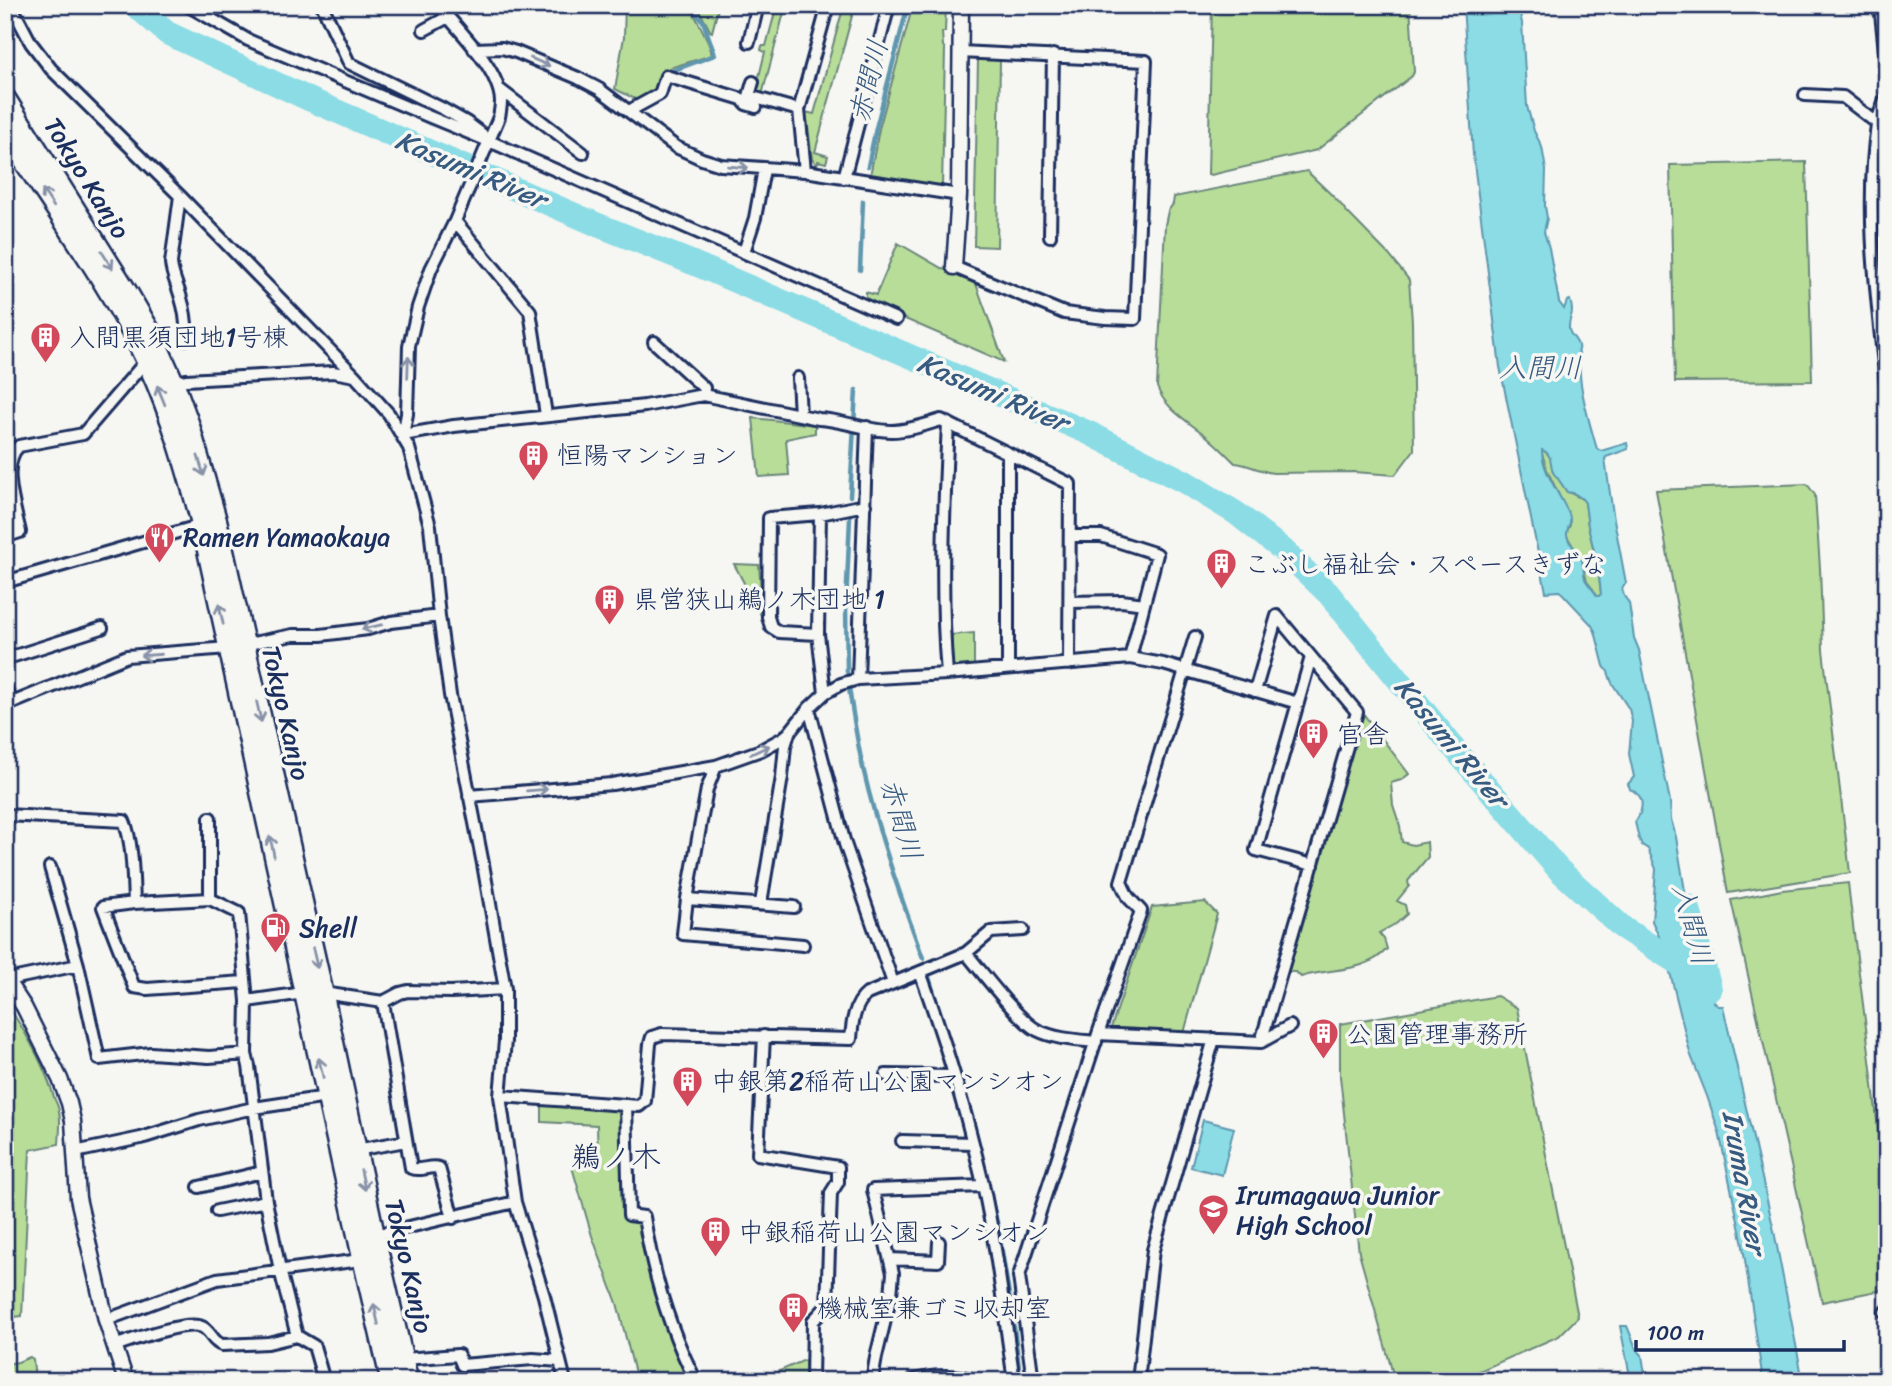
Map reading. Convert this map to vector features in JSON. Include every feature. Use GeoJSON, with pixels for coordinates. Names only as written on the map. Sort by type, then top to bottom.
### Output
{"type":"FeatureCollection","features":[{"type":"Feature","properties":{"kind":"highway","name":"Tokyo Kanjo"},"geometry":{"type":"LineString","coordinates":[[5,98],[154,338],[189,424],[210,495],[236,647],[313,993],[356,1150],[375,1235],[371,1258],[391,1381]]}},
{"type":"Feature","properties":{"kind":"highway","name":"Tokyo Kanjo"},"geometry":{"type":"LineString","coordinates":[[5,132],[113,300],[146,361],[174,428],[236,647]]}},
{"type":"Feature","properties":{"kind":"highway","name":"Tokyo Kanjo"},"geometry":{"type":"LineString","coordinates":[[313,993],[327,1097],[408,1381]]}},
{"type":"Feature","properties":{"kind":"street"},"geometry":{"type":"LineString","coordinates":[[11,5],[30,43],[51,69],[180,196],[355,376],[389,414],[403,435],[415,467],[430,526],[450,695],[505,989],[505,1041],[500,1096],[514,1202],[544,1296],[565,1381]]}},
{"type":"Feature","properties":{"kind":"street"},"geometry":{"type":"LineString","coordinates":[[187,5],[248,40],[489,141],[896,319]]}},
{"type":"Feature","properties":{"kind":"street"},"geometry":{"type":"LineString","coordinates":[[322,5],[349,62],[466,122],[489,141]]}},
{"type":"Feature","properties":{"kind":"street"},"geometry":{"type":"LineString","coordinates":[[403,435],[407,414],[409,346],[428,278],[499,117],[501,102],[499,89],[490,69],[438,5]]}},
{"type":"Feature","properties":{"kind":"street"},"geometry":{"type":"LineString","coordinates":[[749,42],[758,5]]}},
{"type":"Feature","properties":{"kind":"street"},"geometry":{"type":"LineString","coordinates":[[805,171],[799,110],[828,5]]}},
{"type":"Feature","properties":{"kind":"street"},"geometry":{"type":"LineString","coordinates":[[844,178],[889,5]]}},
{"type":"Feature","properties":{"kind":"street"},"geometry":{"type":"LineString","coordinates":[[960,52],[1146,61],[1135,319],[1063,313],[954,267],[961,5]]}},
{"type":"Feature","properties":{"kind":"street"},"geometry":{"type":"LineString","coordinates":[[1880,5],[1887,69]]}},
{"type":"Feature","properties":{"kind":"street"},"geometry":{"type":"LineString","coordinates":[[424,30],[448,17]]}},
{"type":"Feature","properties":{"kind":"street"},"geometry":{"type":"LineString","coordinates":[[474,49],[502,48],[578,78],[599,89],[676,147],[690,155],[721,165],[805,171],[958,195]]}},
{"type":"Feature","properties":{"kind":"street"},"geometry":{"type":"LineString","coordinates":[[1051,236],[1053,55]]}},
{"type":"Feature","properties":{"kind":"street"},"geometry":{"type":"LineString","coordinates":[[629,111],[660,94],[666,76],[742,99],[746,104],[756,107]]}},
{"type":"Feature","properties":{"kind":"street"},"geometry":{"type":"LineString","coordinates":[[752,82],[749,96],[799,110]]}},
{"type":"Feature","properties":{"kind":"street"},"geometry":{"type":"LineString","coordinates":[[499,89],[583,153]]}},
{"type":"Feature","properties":{"kind":"street"},"geometry":{"type":"LineString","coordinates":[[1805,95],[1843,97],[1877,123]]}},
{"type":"Feature","properties":{"kind":"street"},"geometry":{"type":"LineString","coordinates":[[1887,95],[1877,123],[1872,202],[1875,270],[1884,335],[1887,393]]}},
{"type":"Feature","properties":{"kind":"street"},"geometry":{"type":"LineString","coordinates":[[1874,159],[1887,160]]}},
{"type":"Feature","properties":{"kind":"street"},"geometry":{"type":"LineString","coordinates":[[744,252],[755,218],[764,169]]}},
{"type":"Feature","properties":{"kind":"street"},"geometry":{"type":"LineString","coordinates":[[180,196],[172,273],[186,320],[186,339]]}},
{"type":"Feature","properties":{"kind":"street"},"geometry":{"type":"LineString","coordinates":[[455,221],[530,311],[546,415]]}},
{"type":"Feature","properties":{"kind":"street"},"geometry":{"type":"LineString","coordinates":[[653,342],[704,388],[703,395]]}},
{"type":"Feature","properties":{"kind":"street"},"geometry":{"type":"LineString","coordinates":[[5,537],[20,532],[8,462],[14,450],[19,446],[83,434],[146,361]]}},
{"type":"Feature","properties":{"kind":"street"},"geometry":{"type":"LineString","coordinates":[[174,383],[186,380],[333,372],[355,376]]}},
{"type":"Feature","properties":{"kind":"street"},"geometry":{"type":"LineString","coordinates":[[798,378],[800,415]]}},
{"type":"Feature","properties":{"kind":"street"},"geometry":{"type":"LineString","coordinates":[[403,435],[454,426],[645,406],[703,395],[891,431],[940,420],[1070,484],[1069,664]]}},
{"type":"Feature","properties":{"kind":"street"},"geometry":{"type":"LineString","coordinates":[[947,423],[942,536],[947,674]]}},
{"type":"Feature","properties":{"kind":"street"},"geometry":{"type":"LineString","coordinates":[[858,679],[867,427]]}},
{"type":"Feature","properties":{"kind":"street"},"geometry":{"type":"LineString","coordinates":[[1887,428],[1887,436]]}},
{"type":"Feature","properties":{"kind":"street"},"geometry":{"type":"LineString","coordinates":[[1008,453],[1008,668]]}},
{"type":"Feature","properties":{"kind":"street"},"geometry":{"type":"LineString","coordinates":[[818,634],[779,632],[771,627],[768,617],[769,518],[820,514],[865,505]]}},
{"type":"Feature","properties":{"kind":"street"},"geometry":{"type":"LineString","coordinates":[[820,514],[818,634],[825,692]]}},
{"type":"Feature","properties":{"kind":"street"},"geometry":{"type":"LineString","coordinates":[[5,582],[202,525]]}},
{"type":"Feature","properties":{"kind":"street"},"geometry":{"type":"LineString","coordinates":[[1070,536],[1101,536],[1157,554],[1130,659]]}},
{"type":"Feature","properties":{"kind":"street"},"geometry":{"type":"LineString","coordinates":[[1070,602],[1122,601],[1144,604]]}},
{"type":"Feature","properties":{"kind":"street"},"geometry":{"type":"LineString","coordinates":[[1255,691],[1277,615],[1357,712],[1261,1042]]}},
{"type":"Feature","properties":{"kind":"street"},"geometry":{"type":"LineString","coordinates":[[5,688],[9,704],[127,656],[236,647],[293,635],[321,635],[439,616]]}},
{"type":"Feature","properties":{"kind":"street"},"geometry":{"type":"LineString","coordinates":[[5,659],[102,628]]}},
{"type":"Feature","properties":{"kind":"street"},"geometry":{"type":"LineString","coordinates":[[1033,1381],[1019,1276],[1141,911],[1128,897],[1121,882],[1195,637]]}},
{"type":"Feature","properties":{"kind":"street"},"geometry":{"type":"LineString","coordinates":[[1311,657],[1256,850],[1313,865]]}},
{"type":"Feature","properties":{"kind":"street"},"geometry":{"type":"LineString","coordinates":[[469,796],[612,784],[716,766],[761,750],[789,733],[825,692],[858,679],[1130,659],[1163,664],[1298,703]]}},
{"type":"Feature","properties":{"kind":"street"},"geometry":{"type":"LineString","coordinates":[[809,708],[845,844],[894,984]]}},
{"type":"Feature","properties":{"kind":"street"},"geometry":{"type":"LineString","coordinates":[[761,903],[789,733]]}},
{"type":"Feature","properties":{"kind":"street"},"geometry":{"type":"LineString","coordinates":[[716,766],[707,789],[683,934],[803,944]]}},
{"type":"Feature","properties":{"kind":"street"},"geometry":{"type":"LineString","coordinates":[[5,815],[124,821],[131,858],[134,904]]}},
{"type":"Feature","properties":{"kind":"street"},"geometry":{"type":"LineString","coordinates":[[209,818],[210,900]]}},
{"type":"Feature","properties":{"kind":"street"},"geometry":{"type":"LineString","coordinates":[[50,867],[78,965],[99,1059],[151,1053],[209,1057],[246,1054]]}},
{"type":"Feature","properties":{"kind":"street"},"geometry":{"type":"LineString","coordinates":[[687,899],[794,906]]}},
{"type":"Feature","properties":{"kind":"street"},"geometry":{"type":"LineString","coordinates":[[244,982],[147,989],[134,987],[103,908],[210,900],[239,913],[247,1001],[246,1054],[262,1172],[280,1270],[297,1336]]}},
{"type":"Feature","properties":{"kind":"street"},"geometry":{"type":"LineString","coordinates":[[500,1096],[639,1106],[645,1101],[649,1044],[652,1037],[662,1034],[851,1039],[857,1008],[863,998],[967,953],[991,932],[1024,930]]}},
{"type":"Feature","properties":{"kind":"street"},"geometry":{"type":"LineString","coordinates":[[967,953],[1016,1012],[1034,1028],[1051,1036],[1261,1042],[1290,1026]]}},
{"type":"Feature","properties":{"kind":"street"},"geometry":{"type":"LineString","coordinates":[[78,965],[6,975],[61,1079],[73,1121],[78,1198],[106,1320],[126,1381]]}},
{"type":"Feature","properties":{"kind":"street"},"geometry":{"type":"LineString","coordinates":[[920,972],[937,1018],[983,1186],[995,1246],[1014,1381]]}},
{"type":"Feature","properties":{"kind":"street"},"geometry":{"type":"LineString","coordinates":[[247,1001],[313,993],[383,1002],[408,990],[451,992],[505,989]]}},
{"type":"Feature","properties":{"kind":"street"},"geometry":{"type":"LineString","coordinates":[[383,1002],[411,1168],[439,1168],[453,1218]]}},
{"type":"Feature","properties":{"kind":"street"},"geometry":{"type":"LineString","coordinates":[[764,1036],[758,1154],[838,1167],[838,1182],[831,1193],[827,1306],[813,1321],[812,1381]]}},
{"type":"Feature","properties":{"kind":"street"},"geometry":{"type":"LineString","coordinates":[[1138,1381],[1153,1250],[1213,1039]]}},
{"type":"Feature","properties":{"kind":"street"},"geometry":{"type":"LineString","coordinates":[[886,1075],[954,1076]]}},
{"type":"Feature","properties":{"kind":"street"},"geometry":{"type":"LineString","coordinates":[[75,1152],[125,1142],[198,1120],[327,1097]]}},
{"type":"Feature","properties":{"kind":"street"},"geometry":{"type":"LineString","coordinates":[[626,1105],[629,1215],[644,1217],[670,1324],[696,1381]]}},
{"type":"Feature","properties":{"kind":"street"},"geometry":{"type":"LineString","coordinates":[[356,1150],[406,1141]]}},
{"type":"Feature","properties":{"kind":"street"},"geometry":{"type":"LineString","coordinates":[[902,1141],[973,1143]]}},
{"type":"Feature","properties":{"kind":"street"},"geometry":{"type":"LineString","coordinates":[[199,1187],[262,1172]]}},
{"type":"Feature","properties":{"kind":"street"},"geometry":{"type":"LineString","coordinates":[[872,1381],[891,1295],[893,1273],[873,1190],[983,1186]]}},
{"type":"Feature","properties":{"kind":"street"},"geometry":{"type":"LineString","coordinates":[[217,1211],[266,1201]]}},
{"type":"Feature","properties":{"kind":"street"},"geometry":{"type":"LineString","coordinates":[[375,1235],[514,1202]]}},
{"type":"Feature","properties":{"kind":"street"},"geometry":{"type":"LineString","coordinates":[[890,1259],[938,1261],[939,1242]]}},
{"type":"Feature","properties":{"kind":"street"},"geometry":{"type":"LineString","coordinates":[[106,1320],[217,1279],[371,1258]]}},
{"type":"Feature","properties":{"kind":"street"},"geometry":{"type":"LineString","coordinates":[[114,1346],[173,1328],[197,1325],[205,1328],[215,1343],[222,1345],[268,1343],[297,1336],[314,1346],[324,1381]]}},
{"type":"Feature","properties":{"kind":"street"},"geometry":{"type":"LineString","coordinates":[[403,1359],[458,1355],[462,1365],[533,1359],[560,1360]]}},
{"type":"Feature","properties":{"kind":"street"},"geometry":{"type":"LineString","coordinates":[[911,1381],[931,1376],[963,1376],[978,1381]]}},
{"type":"Feature","properties":{"kind":"green space"},"geometry":{"type":"Polygon","coordinates":[[[625,5],[690,5],[712,55],[663,70],[656,93],[639,101],[615,89],[624,37],[625,5]]]}},
{"type":"Feature","properties":{"kind":"green space"},"geometry":{"type":"Polygon","coordinates":[[[697,5],[719,5],[712,32],[710,31],[697,5]]]}},
{"type":"Feature","properties":{"kind":"green space"},"geometry":{"type":"Polygon","coordinates":[[[777,5],[786,5],[762,95],[755,93],[765,52],[761,50],[762,46],[766,46],[777,5]]]}},
{"type":"Feature","properties":{"kind":"green space"},"geometry":{"type":"Polygon","coordinates":[[[844,5],[855,5],[815,152],[828,156],[826,163],[818,161],[817,166],[812,158],[806,112],[814,114],[844,5]]]}},
{"type":"Feature","properties":{"kind":"green space"},"geometry":{"type":"Polygon","coordinates":[[[913,5],[946,5],[945,32],[942,32],[945,49],[942,187],[870,176],[879,129],[913,5]]]}},
{"type":"Feature","properties":{"kind":"green space"},"geometry":{"type":"Polygon","coordinates":[[[1212,5],[1410,5],[1414,72],[1317,150],[1211,175],[1208,174],[1212,5]]]}},
{"type":"Feature","properties":{"kind":"green space"},"geometry":{"type":"Polygon","coordinates":[[[978,60],[1000,60],[997,247],[974,246],[978,60]]]}},
{"type":"Feature","properties":{"kind":"green space"},"geometry":{"type":"Polygon","coordinates":[[[1806,162],[1812,381],[1675,382],[1670,165],[1806,162]]]}},
{"type":"Feature","properties":{"kind":"green space"},"geometry":{"type":"Polygon","coordinates":[[[1307,171],[1389,255],[1409,280],[1414,450],[1395,475],[1354,472],[1273,473],[1235,463],[1173,410],[1157,387],[1165,225],[1174,197],[1307,171]]]}},
{"type":"Feature","properties":{"kind":"green space"},"geometry":{"type":"Polygon","coordinates":[[[898,243],[976,284],[1004,362],[866,302],[866,292],[876,295],[898,243]]]}},
{"type":"Feature","properties":{"kind":"green space"},"geometry":{"type":"Polygon","coordinates":[[[753,418],[815,425],[815,433],[786,439],[789,475],[759,477],[753,418]]]}},
{"type":"Feature","properties":{"kind":"green space"},"geometry":{"type":"Polygon","coordinates":[[[1541,450],[1547,452],[1553,472],[1566,491],[1584,500],[1598,567],[1601,594],[1597,597],[1587,582],[1582,562],[1567,536],[1569,516],[1547,470],[1541,450]]]}},
{"type":"Feature","properties":{"kind":"green space"},"geometry":{"type":"Polygon","coordinates":[[[1807,484],[1815,495],[1823,650],[1850,873],[1728,893],[1656,490],[1807,484]]]}},
{"type":"Feature","properties":{"kind":"green space"},"geometry":{"type":"Polygon","coordinates":[[[734,564],[759,565],[763,619],[734,564]]]}},
{"type":"Feature","properties":{"kind":"green space"},"geometry":{"type":"Polygon","coordinates":[[[974,633],[974,665],[952,667],[951,635],[974,633]]]}},
{"type":"Feature","properties":{"kind":"green space"},"geometry":{"type":"Polygon","coordinates":[[[1362,712],[1409,774],[1391,783],[1402,842],[1413,845],[1427,842],[1428,857],[1408,881],[1409,886],[1397,901],[1405,905],[1407,914],[1379,933],[1387,949],[1368,963],[1301,977],[1296,972],[1287,972],[1362,712]]]}},
{"type":"Feature","properties":{"kind":"green space"},"geometry":{"type":"Polygon","coordinates":[[[1848,883],[1879,1136],[1887,1289],[1822,1302],[1731,900],[1782,890],[1848,883]]]}},
{"type":"Feature","properties":{"kind":"green space"},"geometry":{"type":"Polygon","coordinates":[[[1205,902],[1217,914],[1184,1033],[1113,1031],[1111,1028],[1152,907],[1205,902]]]}},
{"type":"Feature","properties":{"kind":"green space"},"geometry":{"type":"Polygon","coordinates":[[[1497,996],[1517,1008],[1578,1317],[1559,1336],[1459,1380],[1395,1381],[1359,1253],[1340,1076],[1340,1024],[1497,996]]]}},
{"type":"Feature","properties":{"kind":"green space"},"geometry":{"type":"Polygon","coordinates":[[[5,1002],[28,1037],[46,1074],[60,1115],[60,1127],[59,1144],[30,1150],[22,1316],[5,1318],[5,1002]]]}},
{"type":"Feature","properties":{"kind":"green space"},"geometry":{"type":"Polygon","coordinates":[[[542,1104],[620,1110],[624,1218],[640,1221],[654,1286],[670,1339],[686,1373],[672,1381],[637,1381],[617,1303],[592,1236],[572,1167],[598,1165],[597,1125],[542,1122],[542,1104]]]}},
{"type":"Feature","properties":{"kind":"green space"},"geometry":{"type":"Polygon","coordinates":[[[30,1357],[33,1359],[35,1381],[5,1381],[5,1364],[30,1357]]]}},
{"type":"Feature","properties":{"kind":"green space"},"geometry":{"type":"Polygon","coordinates":[[[805,1360],[806,1381],[773,1381],[772,1374],[805,1360]]]}},
{"type":"Feature","properties":{"kind":"water","name":"入間川"},"geometry":{"type":"Polygon","coordinates":[[[1463,5],[1518,5],[1522,23],[1527,106],[1542,147],[1546,170],[1547,218],[1544,232],[1559,302],[1564,309],[1570,300],[1572,312],[1569,330],[1578,346],[1582,392],[1597,449],[1601,451],[1627,443],[1628,449],[1605,459],[1626,583],[1622,588],[1629,603],[1634,638],[1639,650],[1670,801],[1687,903],[1714,1002],[1723,1006],[1774,1231],[1803,1381],[1763,1381],[1742,1240],[1719,1132],[1690,1053],[1664,948],[1652,921],[1656,869],[1648,849],[1639,839],[1635,822],[1641,811],[1641,799],[1630,790],[1628,784],[1634,777],[1629,754],[1632,721],[1629,709],[1604,666],[1591,624],[1562,593],[1546,592],[1500,367],[1473,155],[1463,5]],[[1542,450],[1545,466],[1570,518],[1568,538],[1581,557],[1585,579],[1599,596],[1598,567],[1585,503],[1576,495],[1567,492],[1554,474],[1546,452],[1542,450]]]}},
{"type":"Feature","properties":{"kind":"water"},"geometry":{"type":"Polygon","coordinates":[[[1203,1120],[1234,1128],[1222,1175],[1191,1167],[1203,1120]]]}},
{"type":"Feature","properties":{"kind":"water"},"geometry":{"type":"Polygon","coordinates":[[[1620,1326],[1627,1326],[1636,1348],[1642,1355],[1646,1381],[1631,1381],[1620,1326]]]}},
{"type":"Feature","properties":{"kind":"waterway","name":"Kasumi River"},"geometry":{"type":"LineString","coordinates":[[135,5],[167,33],[311,100],[1089,433],[1185,482],[1236,513],[1283,550],[1328,593],[1463,759],[1559,870],[1623,928],[1709,983]]}},
{"type":"Feature","properties":{"kind":"waterway"},"geometry":{"type":"LineString","coordinates":[[669,72],[715,55],[703,21],[693,5]]}},
{"type":"Feature","properties":{"kind":"waterway","name":"赤間川"},"geometry":{"type":"LineString","coordinates":[[868,166],[908,5]]}},
{"type":"Feature","properties":{"kind":"waterway","name":"赤間川"},"geometry":{"type":"LineString","coordinates":[[860,270],[863,201]]}},
{"type":"Feature","properties":{"kind":"waterway","name":"赤間川"},"geometry":{"type":"LineString","coordinates":[[850,496],[856,390]]}},
{"type":"Feature","properties":{"kind":"waterway","name":"赤間川"},"geometry":{"type":"LineString","coordinates":[[847,672],[846,606],[850,518]]}},
{"type":"Feature","properties":{"kind":"waterway","name":"赤間川"},"geometry":{"type":"LineString","coordinates":[[849,688],[861,758],[875,816],[923,958]]}},
{"type":"Feature","properties":{"kind":"waterway","name":"入間川"},"geometry":{"type":"LineString","coordinates":[[1688,906],[1710,989]]}},
{"type":"Feature","properties":{"kind":"waterway","name":"赤間川"},"geometry":{"type":"LineString","coordinates":[[928,974],[942,1020]]}},
{"type":"Feature","properties":{"kind":"waterway","name":"赤間川"},"geometry":{"type":"LineString","coordinates":[[976,1134],[998,1227],[1013,1319]]}},
{"type":"Feature","properties":{"kind":"waterway","name":"赤間川"},"geometry":{"type":"LineString","coordinates":[[1014,1327],[1020,1376]]}},
{"type":"Feature","properties":{"kind":"place","name":"入間黒須団地1号棟"},"geometry":{"type":"Point","coordinates":[46,364]}},
{"type":"Feature","properties":{"kind":"place","name":"恒陽マンション"},"geometry":{"type":"Point","coordinates":[534,482]}},
{"type":"Feature","properties":{"kind":"place","name":"Ramen Yamaokaya"},"geometry":{"type":"Point","coordinates":[160,564]}},
{"type":"Feature","properties":{"kind":"place","name":"こぶし福祉会・スペースきずな"},"geometry":{"type":"Point","coordinates":[1221,591]}},
{"type":"Feature","properties":{"kind":"place","name":"県営狭山鵜ノ木団地 1"},"geometry":{"type":"Point","coordinates":[610,626]}},
{"type":"Feature","properties":{"kind":"place","name":"官舎"},"geometry":{"type":"Point","coordinates":[1314,761]}},
{"type":"Feature","properties":{"kind":"place","name":"Shell"},"geometry":{"type":"Point","coordinates":[276,955]}},
{"type":"Feature","properties":{"kind":"place","name":"公園管理事務所"},"geometry":{"type":"Point","coordinates":[1323,1061]}},
{"type":"Feature","properties":{"kind":"place","name":"中銀第2稲荷山公園マンシオン"},"geometry":{"type":"Point","coordinates":[688,1108]}},
{"type":"Feature","properties":{"kind":"place","name":"Irumagawa Junior High School"},"geometry":{"type":"Point","coordinates":[1213,1237]}},
{"type":"Feature","properties":{"kind":"place","name":"中銀稲荷山公園マンシオン"},"geometry":{"type":"Point","coordinates":[715,1259]}},
{"type":"Feature","properties":{"kind":"place","name":"機械室兼ゴミ収却室"},"geometry":{"type":"Point","coordinates":[794,1335]}},
{"type":"Feature","properties":{"kind":"district","name":"鵜ノ木"},"geometry":{"type":"Point","coordinates":[616,1157]}},
{"type":"Feature","properties":{"kind":"water label","name":"Iruma River"},"geometry":{"type":"Point","coordinates":[1745,1182]}}]}
